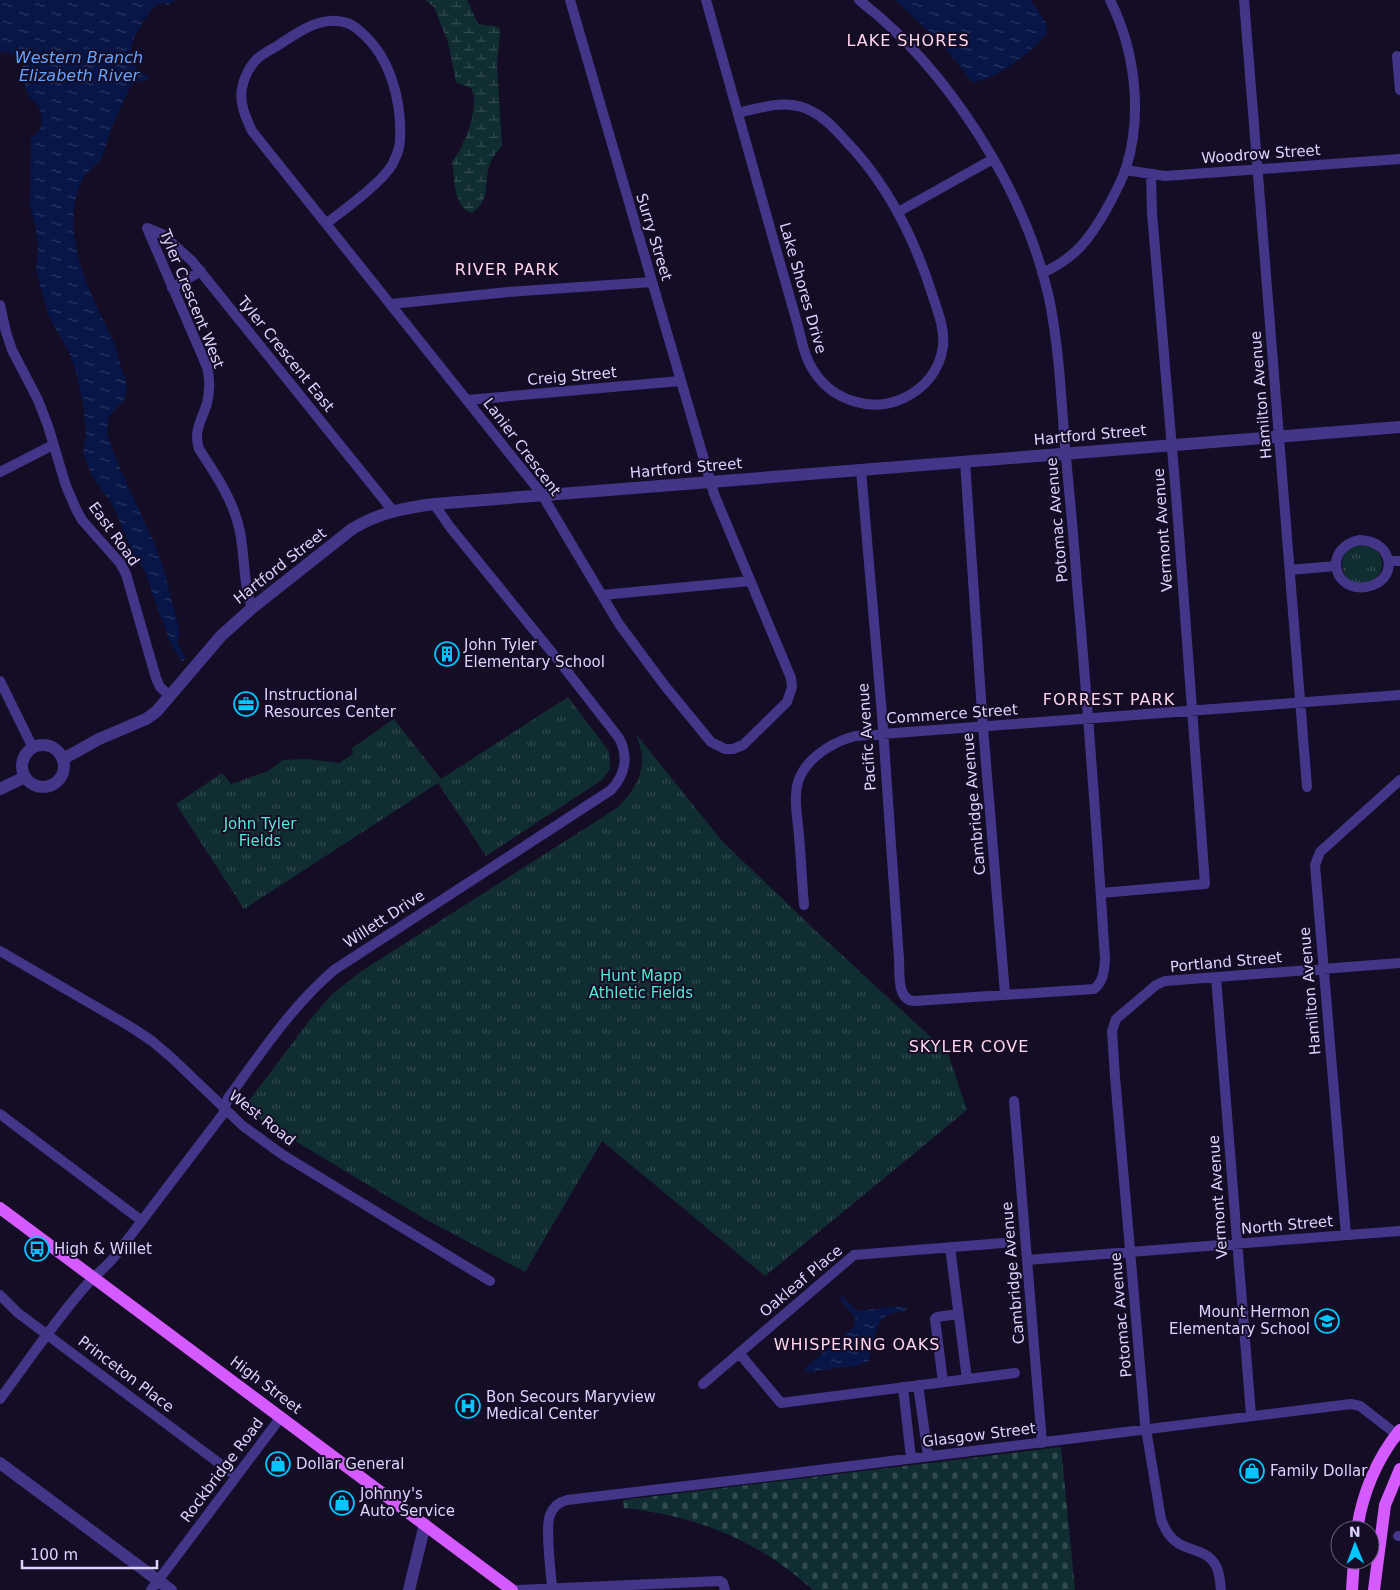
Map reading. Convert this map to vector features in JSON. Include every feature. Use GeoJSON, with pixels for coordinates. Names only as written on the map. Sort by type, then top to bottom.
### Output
{"type":"FeatureCollection","features":[{"type":"Feature","properties":{"kind":"main road","name":"High Street"},"geometry":{"type":"LineString","coordinates":[[0,1208],[512,1590]]}},
{"type":"Feature","properties":{"kind":"main road"},"geometry":{"type":"LineString","coordinates":[[1359,1520],[1371,1480],[1384,1453],[1399,1434]]}},
{"type":"Feature","properties":{"kind":"main road"},"geometry":{"type":"LineString","coordinates":[[1374,1590],[1385,1505],[1400,1469]]}},
{"type":"Feature","properties":{"kind":"main road"},"geometry":{"type":"LineString","coordinates":[[1352,1590],[1353,1570]]}},
{"type":"Feature","properties":{"kind":"street","name":"Surry Street"},"geometry":{"type":"LineString","coordinates":[[570,0],[710,482]]}},
{"type":"Feature","properties":{"kind":"street","name":"Lake Shores Drive"},"geometry":{"type":"LineString","coordinates":[[706,0],[808,361],[822,382],[844,398],[867,404],[880,404],[899,400],[912,394],[923,386],[937,367],[944,336],[927,279],[914,245],[883,187],[853,148],[837,131],[812,111],[799,106],[773,104],[738,113]]}},
{"type":"Feature","properties":{"kind":"street","name":"Potomac Avenue"},"geometry":{"type":"LineString","coordinates":[[859,0],[913,50],[934,74],[973,126],[993,159],[1020,214],[1042,273],[1057,345],[1088,720],[1105,959],[1100,982],[1090,990],[1005,994]]}},
{"type":"Feature","properties":{"kind":"street"},"geometry":{"type":"LineString","coordinates":[[1042,273],[1068,259],[1088,239],[1113,196],[1125,170],[1133,128],[1135,105],[1124,38],[1110,0]]}},
{"type":"Feature","properties":{"kind":"street","name":"Hamilton Avenue"},"geometry":{"type":"LineString","coordinates":[[1244,0],[1307,787]]}},
{"type":"Feature","properties":{"kind":"street","name":"Lanier Crescent"},"geometry":{"type":"LineString","coordinates":[[327,223],[383,176],[396,156],[400,140],[396,98],[388,70],[378,52],[365,36],[351,24],[329,21],[308,26],[256,59],[245,78],[241,98],[246,119],[252,131],[543,496],[641,656],[711,742],[718,746],[733,749],[743,745],[787,702],[792,686],[791,678],[710,482]]}},
{"type":"Feature","properties":{"kind":"street"},"geometry":{"type":"LineString","coordinates":[[1397,56],[1400,90]]}},
{"type":"Feature","properties":{"kind":"street"},"geometry":{"type":"LineString","coordinates":[[898,212],[993,159]]}},
{"type":"Feature","properties":{"kind":"street","name":"Woodrow Street"},"geometry":{"type":"LineString","coordinates":[[1125,170],[1151,175],[1174,176],[1400,159]]}},
{"type":"Feature","properties":{"kind":"street","name":"Vermont Avenue"},"geometry":{"type":"LineString","coordinates":[[1101,893],[1205,884],[1172,445],[1152,213],[1151,175]]}},
{"type":"Feature","properties":{"kind":"street","name":"Tyler Crescent East"},"geometry":{"type":"LineString","coordinates":[[147,228],[162,234],[184,252],[201,271],[393,510]]}},
{"type":"Feature","properties":{"kind":"street","name":"Tyler Crescent West"},"geometry":{"type":"LineString","coordinates":[[147,228],[207,367],[210,389],[197,426],[196,441],[236,515],[244,556],[246,589],[252,608]]}},
{"type":"Feature","properties":{"kind":"street"},"geometry":{"type":"LineString","coordinates":[[172,288],[201,271]]}},
{"type":"Feature","properties":{"kind":"street"},"geometry":{"type":"LineString","coordinates":[[391,304],[508,292],[652,282]]}},
{"type":"Feature","properties":{"kind":"street","name":"East Road"},"geometry":{"type":"LineString","coordinates":[[0,305],[12,350],[38,400],[66,486],[82,520],[120,563],[126,574],[156,678],[160,687],[170,696]]}},
{"type":"Feature","properties":{"kind":"street","name":"Creig Street"},"geometry":{"type":"LineString","coordinates":[[467,400],[680,381]]}},
{"type":"Feature","properties":{"kind":"street","name":"Hartford Street"},"geometry":{"type":"LineString","coordinates":[[63,759],[99,739],[146,719],[156,712],[221,636],[252,608],[352,529],[367,520],[393,510],[434,504],[1400,427]]}},
{"type":"Feature","properties":{"kind":"street"},"geometry":{"type":"LineString","coordinates":[[0,472],[53,445]]}},
{"type":"Feature","properties":{"kind":"street","name":"Cambridge Avenue"},"geometry":{"type":"LineString","coordinates":[[965,462],[983,727],[1005,994]]}},
{"type":"Feature","properties":{"kind":"street","name":"Pacific Avenue"},"geometry":{"type":"LineString","coordinates":[[861,470],[902,991],[908,1000],[915,1001],[1005,994]]}},
{"type":"Feature","properties":{"kind":"street","name":"Willett Drive"},"geometry":{"type":"LineString","coordinates":[[0,1399],[94,1277],[111,1261],[225,1110],[228,1098],[288,1016],[313,988],[334,970],[611,790],[617,784],[624,769],[624,752],[619,738],[450,527],[434,504]]}},
{"type":"Feature","properties":{"kind":"street"},"geometry":{"type":"LineString","coordinates":[[1360,540],[1374,542],[1380,546],[1388,556],[1389,562],[1383,579],[1364,587],[1357,587],[1345,582],[1335,566],[1338,554],[1342,549],[1360,540]]}},
{"type":"Feature","properties":{"kind":"street"},"geometry":{"type":"LineString","coordinates":[[1389,562],[1400,560]]}},
{"type":"Feature","properties":{"kind":"street"},"geometry":{"type":"LineString","coordinates":[[1290,570],[1335,566]]}},
{"type":"Feature","properties":{"kind":"street"},"geometry":{"type":"LineString","coordinates":[[602,595],[750,581]]}},
{"type":"Feature","properties":{"kind":"street"},"geometry":{"type":"LineString","coordinates":[[0,681],[33,748]]}},
{"type":"Feature","properties":{"kind":"street","name":"Commerce Street"},"geometry":{"type":"LineString","coordinates":[[804,905],[796,794],[801,776],[810,763],[832,744],[855,736],[1088,720],[1400,695]]}},
{"type":"Feature","properties":{"kind":"street"},"geometry":{"type":"LineString","coordinates":[[39,746],[51,747],[63,759],[64,765],[61,777],[52,785],[46,787],[34,785],[25,777],[23,771],[24,758],[33,748],[39,746]]}},
{"type":"Feature","properties":{"kind":"street"},"geometry":{"type":"LineString","coordinates":[[0,789],[25,777]]}},
{"type":"Feature","properties":{"kind":"street","name":"Hamilton Avenue"},"geometry":{"type":"LineString","coordinates":[[1346,1235],[1315,873],[1316,858],[1320,852],[1400,780]]}},
{"type":"Feature","properties":{"kind":"street","name":"West Road"},"geometry":{"type":"LineString","coordinates":[[0,951],[132,1026],[172,1058],[243,1126],[286,1156],[490,1280]]}},
{"type":"Feature","properties":{"kind":"street","name":"Portland Street"},"geometry":{"type":"LineString","coordinates":[[1125,1012],[1156,985],[1161,983],[1400,963]]}},
{"type":"Feature","properties":{"kind":"street","name":"Vermont Avenue"},"geometry":{"type":"LineString","coordinates":[[1216,977],[1251,1415]]}},
{"type":"Feature","properties":{"kind":"street","name":"Potomac Avenue"},"geometry":{"type":"LineString","coordinates":[[1125,1012],[1116,1019],[1112,1030],[1146,1429],[1164,1528],[1174,1542],[1210,1558],[1219,1572],[1221,1590]]}},
{"type":"Feature","properties":{"kind":"street","name":"Cambridge Avenue"},"geometry":{"type":"LineString","coordinates":[[1014,1101],[1042,1443]]}},
{"type":"Feature","properties":{"kind":"street"},"geometry":{"type":"LineString","coordinates":[[0,1114],[142,1220]]}},
{"type":"Feature","properties":{"kind":"street","name":"North Street"},"geometry":{"type":"LineString","coordinates":[[1027,1260],[1400,1231]]}},
{"type":"Feature","properties":{"kind":"street","name":"Oakleaf Place"},"geometry":{"type":"LineString","coordinates":[[702,1384],[854,1256],[1003,1243]]}},
{"type":"Feature","properties":{"kind":"street"},"geometry":{"type":"LineString","coordinates":[[950,1247],[967,1379]]}},
{"type":"Feature","properties":{"kind":"street","name":"Princeton Place"},"geometry":{"type":"LineString","coordinates":[[0,1295],[18,1313],[235,1475]]}},
{"type":"Feature","properties":{"kind":"street"},"geometry":{"type":"LineString","coordinates":[[943,1382],[935,1319],[937,1316],[958,1314]]}},
{"type":"Feature","properties":{"kind":"street"},"geometry":{"type":"LineString","coordinates":[[739,1353],[782,1403],[1015,1373]]}},
{"type":"Feature","properties":{"kind":"street"},"geometry":{"type":"LineString","coordinates":[[918,1385],[928,1456]]}},
{"type":"Feature","properties":{"kind":"street"},"geometry":{"type":"LineString","coordinates":[[904,1387],[911,1458]]}},
{"type":"Feature","properties":{"kind":"street","name":"Glasgow Street"},"geometry":{"type":"LineString","coordinates":[[552,1588],[548,1525],[553,1509],[560,1502],[567,1500],[1042,1443],[1251,1415],[1354,1404],[1360,1406],[1399,1434]]}},
{"type":"Feature","properties":{"kind":"street","name":"Rockbridge Road"},"geometry":{"type":"LineString","coordinates":[[154,1585],[235,1475],[281,1417]]}},
{"type":"Feature","properties":{"kind":"street"},"geometry":{"type":"LineString","coordinates":[[0,1463],[154,1585],[171,1590]]}},
{"type":"Feature","properties":{"kind":"street"},"geometry":{"type":"LineString","coordinates":[[409,1590],[425,1524]]}},
{"type":"Feature","properties":{"kind":"street"},"geometry":{"type":"LineString","coordinates":[[518,1590],[720,1581],[723,1583],[725,1590]]}},
{"type":"Feature","properties":{"kind":"green space"},"geometry":{"type":"Polygon","coordinates":[[[425,0],[467,0],[478,24],[499,27],[497,65],[502,145],[492,159],[488,169],[485,196],[480,206],[472,213],[461,205],[458,199],[452,162],[470,126],[473,115],[474,96],[471,88],[456,82],[448,42],[434,7],[425,0]]]}},
{"type":"Feature","properties":{"kind":"green space"},"geometry":{"type":"Polygon","coordinates":[[[1362,544],[1376,550],[1382,564],[1376,578],[1362,584],[1348,578],[1342,564],[1348,550],[1362,544]]]}},
{"type":"Feature","properties":{"kind":"green space","name":"John Tyler Fields"},"geometry":{"type":"Polygon","coordinates":[[[568,697],[609,751],[610,769],[602,780],[486,856],[438,783],[244,909],[176,804],[222,773],[231,784],[268,771],[283,760],[307,759],[339,763],[353,754],[352,748],[394,719],[441,779],[568,697]]]}},
{"type":"Feature","properties":{"kind":"green space","name":"Hunt Mapp Athletic Fields"},"geometry":{"type":"Polygon","coordinates":[[[636,734],[722,841],[948,1053],[967,1110],[765,1276],[602,1141],[525,1272],[425,1219],[267,1124],[245,1106],[331,995],[360,972],[617,808],[631,792],[638,779],[642,765],[641,749],[636,734]]]}},
{"type":"Feature","properties":{"kind":"green space"},"geometry":{"type":"Polygon","coordinates":[[[1061,1447],[1075,1590],[813,1590],[770,1557],[725,1533],[677,1517],[624,1508],[623,1500],[1061,1447]]]}},
{"type":"Feature","properties":{"kind":"water","name":"Western Branch Elizabeth River"},"geometry":{"type":"Polygon","coordinates":[[[0,0],[176,0],[168,5],[159,3],[153,8],[134,38],[131,49],[132,58],[138,69],[149,76],[148,80],[136,82],[131,86],[114,122],[102,157],[84,176],[76,198],[73,220],[80,264],[116,347],[127,385],[125,398],[108,418],[107,434],[164,570],[180,633],[177,643],[186,658],[182,662],[171,644],[145,571],[134,555],[112,504],[92,476],[83,452],[86,433],[83,403],[76,372],[69,352],[49,317],[36,271],[38,245],[30,206],[31,138],[41,126],[41,112],[38,105],[28,94],[21,60],[10,53],[0,52],[0,0]]]}},
{"type":"Feature","properties":{"kind":"water"},"geometry":{"type":"Polygon","coordinates":[[[895,0],[1031,0],[1046,23],[1047,33],[1033,48],[1013,64],[991,76],[972,82],[936,39],[895,0]]]}},
{"type":"Feature","properties":{"kind":"water"},"geometry":{"type":"Polygon","coordinates":[[[842,1296],[857,1311],[901,1306],[906,1308],[906,1310],[890,1314],[880,1322],[875,1334],[869,1361],[855,1366],[808,1372],[805,1370],[807,1366],[854,1327],[855,1318],[841,1301],[840,1297],[842,1296]]]}},
{"type":"Feature","properties":{"kind":"place","name":"John Tyler Elementary School"},"geometry":{"type":"Point","coordinates":[447,654]}},
{"type":"Feature","properties":{"kind":"place","name":"Instructional Resources Center"},"geometry":{"type":"Point","coordinates":[246,704]}},
{"type":"Feature","properties":{"kind":"place","name":"High & Willet"},"geometry":{"type":"Point","coordinates":[37,1249]}},
{"type":"Feature","properties":{"kind":"place","name":"Mount Hermon Elementary School"},"geometry":{"type":"Point","coordinates":[1327,1321]}},
{"type":"Feature","properties":{"kind":"place","name":"Bon Secours Maryview Medical Center"},"geometry":{"type":"Point","coordinates":[468,1406]}},
{"type":"Feature","properties":{"kind":"place","name":"Dollar General"},"geometry":{"type":"Point","coordinates":[278,1464]}},
{"type":"Feature","properties":{"kind":"place","name":"Family Dollar"},"geometry":{"type":"Point","coordinates":[1252,1471]}},
{"type":"Feature","properties":{"kind":"place","name":"Johnny's Auto Service"},"geometry":{"type":"Point","coordinates":[342,1503]}},
{"type":"Feature","properties":{"kind":"district","name":"LAKE SHORES"},"geometry":{"type":"Point","coordinates":[908,40]}},
{"type":"Feature","properties":{"kind":"district","name":"RIVER PARK"},"geometry":{"type":"Point","coordinates":[507,269]}},
{"type":"Feature","properties":{"kind":"district","name":"FORREST PARK"},"geometry":{"type":"Point","coordinates":[1109,699]}},
{"type":"Feature","properties":{"kind":"district","name":"SKYLER COVE"},"geometry":{"type":"Point","coordinates":[969,1046]}},
{"type":"Feature","properties":{"kind":"district","name":"WHISPERING OAKS"},"geometry":{"type":"Point","coordinates":[857,1344]}}]}
